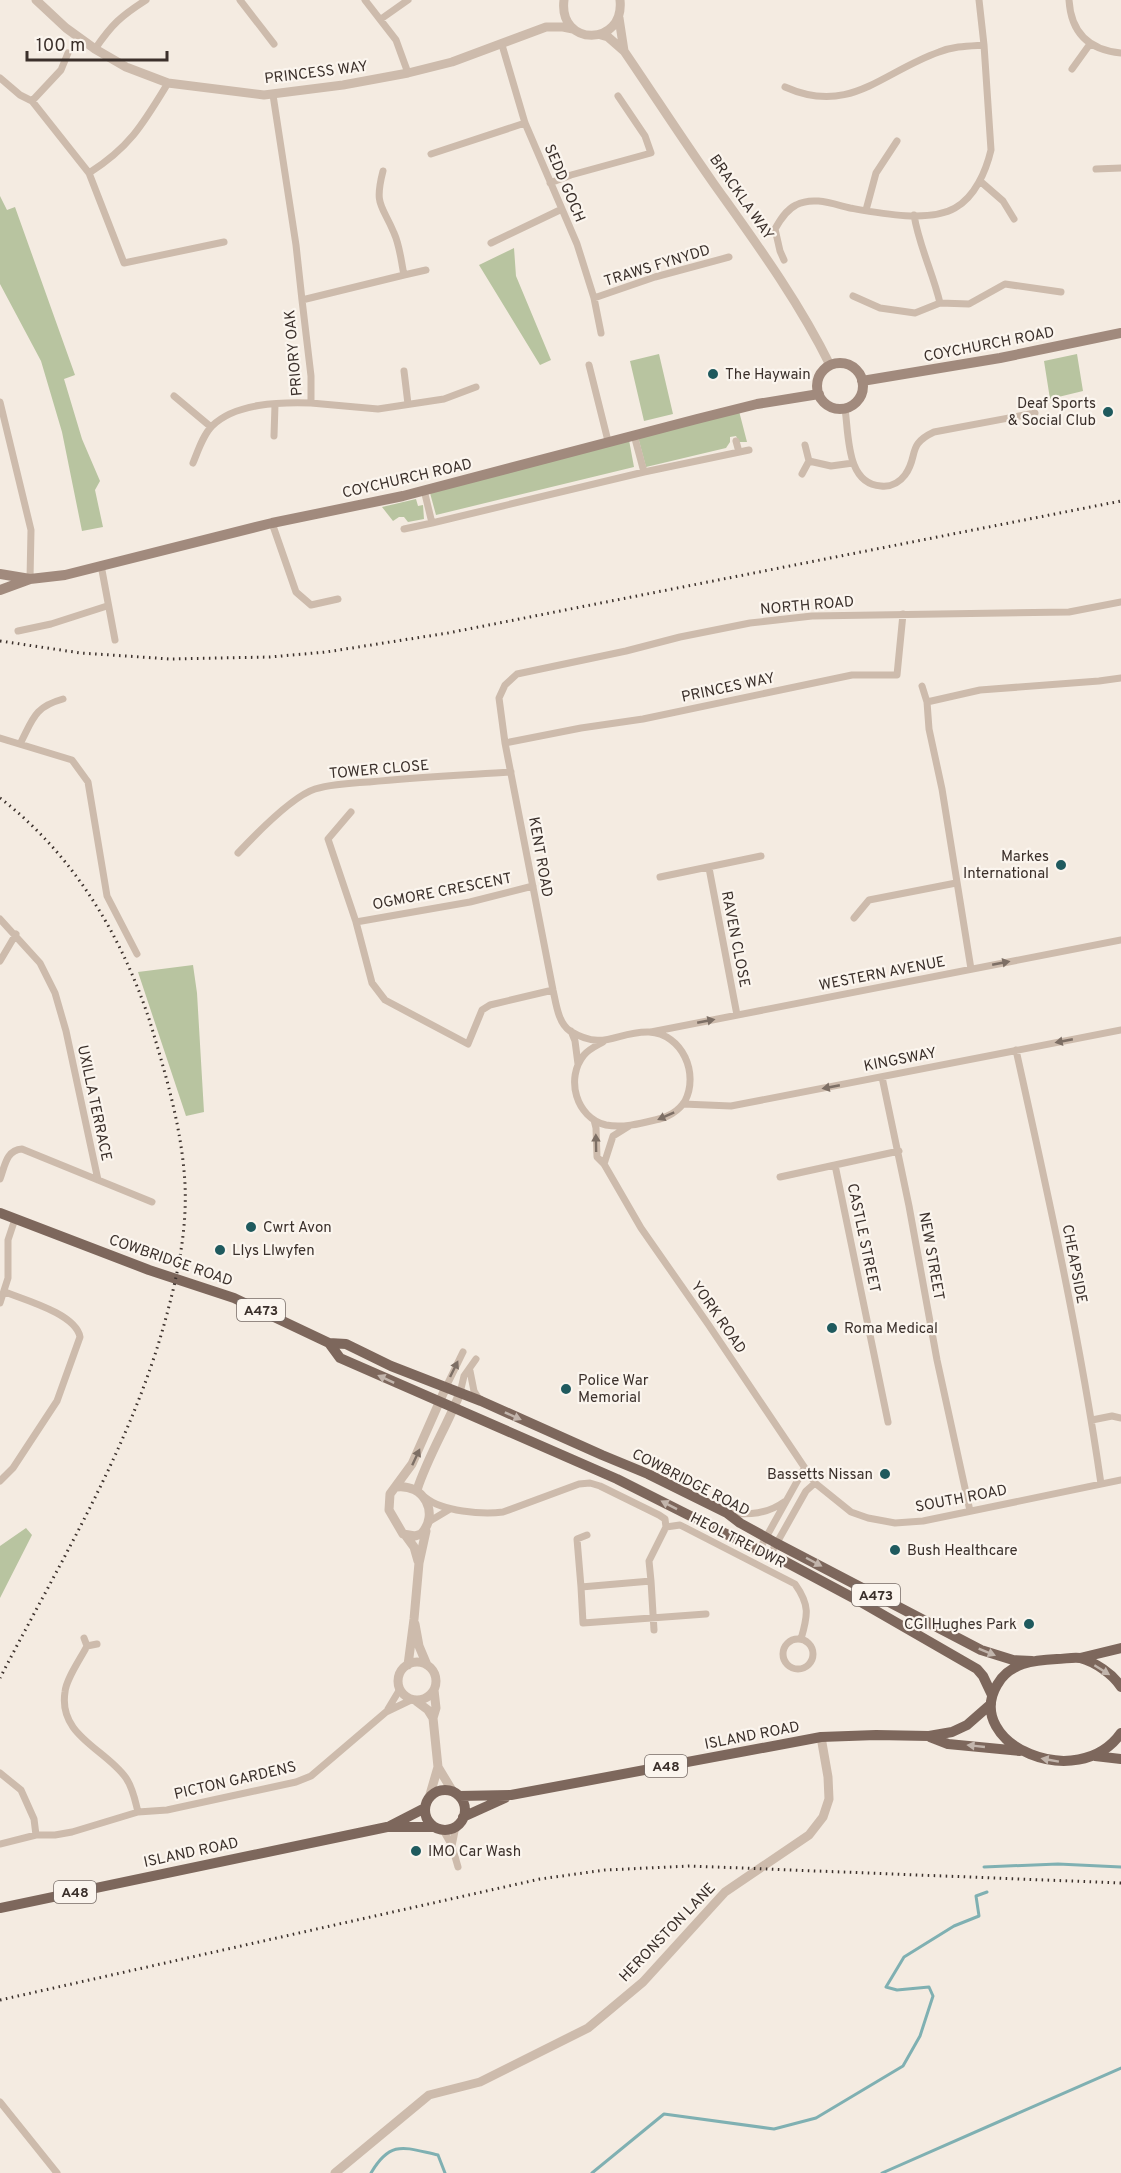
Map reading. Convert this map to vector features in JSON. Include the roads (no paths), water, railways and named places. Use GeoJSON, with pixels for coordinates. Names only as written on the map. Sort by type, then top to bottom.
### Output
{"type":"FeatureCollection","features":[{"type":"Feature","properties":{"kind":"main road","name":"COYCHURCH ROAD"},"geometry":{"type":"LineString","coordinates":[[862,381],[1000,358],[1121,333]]}},
{"type":"Feature","properties":{"kind":"main road"},"geometry":{"type":"LineString","coordinates":[[840,363],[849,366],[857,372],[862,381],[859,399],[845,410],[829,406],[819,394],[819,379],[830,365],[840,363]]}},
{"type":"Feature","properties":{"kind":"main road","name":"COYCHURCH ROAD"},"geometry":{"type":"LineString","coordinates":[[0,574],[30,579],[47,578],[273,522],[424,490],[758,404],[819,394]]}},
{"type":"Feature","properties":{"kind":"main road"},"geometry":{"type":"LineString","coordinates":[[0,590],[30,579]]}},
{"type":"Feature","properties":{"kind":"main road","name":"COWBRIDGE ROAD"},"geometry":{"type":"LineString","coordinates":[[0,1213],[149,1270],[234,1298],[329,1343],[346,1344],[391,1366],[481,1401],[648,1473],[981,1650],[1013,1660],[1032,1661]]}},
{"type":"Feature","properties":{"kind":"main road","name":"COWBRIDGE ROAD"},"geometry":{"type":"LineString","coordinates":[[329,1343],[340,1358],[616,1479],[859,1601],[966,1661],[983,1676],[991,1700]]}},
{"type":"Feature","properties":{"kind":"main road"},"geometry":{"type":"LineString","coordinates":[[1080,1658],[1121,1648]]}},
{"type":"Feature","properties":{"kind":"main road"},"geometry":{"type":"LineString","coordinates":[[1080,1658],[1105,1670],[1121,1687]]}},
{"type":"Feature","properties":{"kind":"main road","name":"A48"},"geometry":{"type":"LineString","coordinates":[[929,1736],[952,1732],[967,1725],[991,1700],[1002,1677],[1018,1665],[1032,1661],[1080,1658]]}},
{"type":"Feature","properties":{"kind":"main road","name":"A48"},"geometry":{"type":"LineString","coordinates":[[991,1700],[994,1720],[999,1729],[1007,1739],[1024,1752]]}},
{"type":"Feature","properties":{"kind":"main road","name":"A48"},"geometry":{"type":"LineString","coordinates":[[929,1736],[948,1744],[1024,1752],[1045,1760],[1078,1761],[1093,1756],[1109,1746],[1121,1733]]}},
{"type":"Feature","properties":{"kind":"main road","name":"ISLAND ROAD"},"geometry":{"type":"LineString","coordinates":[[511,1795],[821,1737],[929,1736]]}},
{"type":"Feature","properties":{"kind":"main road","name":"A48"},"geometry":{"type":"LineString","coordinates":[[1093,1756],[1121,1759]]}},
{"type":"Feature","properties":{"kind":"main road","name":"A48"},"geometry":{"type":"LineString","coordinates":[[387,1827],[427,1803],[439,1791],[456,1794],[511,1795]]}},
{"type":"Feature","properties":{"kind":"main road"},"geometry":{"type":"LineString","coordinates":[[456,1794],[464,1804],[459,1822]]}},
{"type":"Feature","properties":{"kind":"main road","name":"A48"},"geometry":{"type":"LineString","coordinates":[[387,1827],[438,1828],[459,1822],[511,1795]]}},
{"type":"Feature","properties":{"kind":"main road"},"geometry":{"type":"LineString","coordinates":[[427,1803],[426,1817],[438,1828]]}},
{"type":"Feature","properties":{"kind":"main road","name":"ISLAND ROAD"},"geometry":{"type":"LineString","coordinates":[[0,1908],[387,1827]]}},
{"type":"Feature","properties":{"kind":"street","name":"PRINCESS WAY"},"geometry":{"type":"LineString","coordinates":[[36,0],[66,28],[95,49],[126,67],[168,83],[273,94],[343,85],[452,62],[546,27],[560,14],[564,4]]}},
{"type":"Feature","properties":{"kind":"street"},"geometry":{"type":"LineString","coordinates":[[95,49],[112,25],[128,11],[146,0]]}},
{"type":"Feature","properties":{"kind":"street"},"geometry":{"type":"LineString","coordinates":[[240,0],[274,44]]}},
{"type":"Feature","properties":{"kind":"street"},"geometry":{"type":"LineString","coordinates":[[365,0],[396,40],[408,73]]}},
{"type":"Feature","properties":{"kind":"street"},"geometry":{"type":"LineString","coordinates":[[381,19],[408,0]]}},
{"type":"Feature","properties":{"kind":"street"},"geometry":{"type":"LineString","coordinates":[[784,260],[775,229],[787,211],[797,204],[820,201],[890,216],[937,213],[955,208],[966,199],[980,181],[987,167],[991,150],[979,0]]}},
{"type":"Feature","properties":{"kind":"street"},"geometry":{"type":"LineString","coordinates":[[1068,0],[1073,23],[1090,44],[1104,51],[1121,53]]}},
{"type":"Feature","properties":{"kind":"street","name":"BRACKLA WAY"},"geometry":{"type":"LineString","coordinates":[[621,1],[619,16],[624,51]]}},
{"type":"Feature","properties":{"kind":"street"},"geometry":{"type":"LineString","coordinates":[[564,4],[566,21],[573,29]]}},
{"type":"Feature","properties":{"kind":"street"},"geometry":{"type":"LineString","coordinates":[[601,35],[610,30],[619,16]]}},
{"type":"Feature","properties":{"kind":"street","name":"PRINCESS WAY"},"geometry":{"type":"LineString","coordinates":[[546,27],[563,27],[573,29],[580,34],[601,35]]}},
{"type":"Feature","properties":{"kind":"street","name":"BRACKLA WAY"},"geometry":{"type":"LineString","coordinates":[[601,35],[608,37],[624,51],[786,285],[830,365]]}},
{"type":"Feature","properties":{"kind":"street"},"geometry":{"type":"LineString","coordinates":[[1072,69],[1090,44]]}},
{"type":"Feature","properties":{"kind":"street","name":"SEDD GOCH"},"geometry":{"type":"LineString","coordinates":[[502,45],[525,123],[577,244],[594,298],[601,333]]}},
{"type":"Feature","properties":{"kind":"street"},"geometry":{"type":"LineString","coordinates":[[785,87],[802,95],[820,98],[838,97],[880,80],[937,52],[955,47],[984,45]]}},
{"type":"Feature","properties":{"kind":"street"},"geometry":{"type":"LineString","coordinates":[[32,101],[61,70],[68,53]]}},
{"type":"Feature","properties":{"kind":"street"},"geometry":{"type":"LineString","coordinates":[[0,78],[20,95],[32,101],[88,173],[124,263],[224,242]]}},
{"type":"Feature","properties":{"kind":"street"},"geometry":{"type":"LineString","coordinates":[[88,173],[118,153],[149,114],[168,83]]}},
{"type":"Feature","properties":{"kind":"street","name":"PRIORY OAK"},"geometry":{"type":"LineString","coordinates":[[273,94],[296,245],[311,376],[311,403]]}},
{"type":"Feature","properties":{"kind":"street"},"geometry":{"type":"LineString","coordinates":[[550,183],[651,153],[645,136],[618,96]]}},
{"type":"Feature","properties":{"kind":"street"},"geometry":{"type":"LineString","coordinates":[[431,154],[525,123]]}},
{"type":"Feature","properties":{"kind":"street"},"geometry":{"type":"LineString","coordinates":[[866,210],[876,173],[897,141]]}},
{"type":"Feature","properties":{"kind":"street"},"geometry":{"type":"LineString","coordinates":[[1096,169],[1121,168]]}},
{"type":"Feature","properties":{"kind":"street"},"geometry":{"type":"LineString","coordinates":[[383,171],[378,190],[381,208],[395,235],[404,275]]}},
{"type":"Feature","properties":{"kind":"street"},"geometry":{"type":"LineString","coordinates":[[980,181],[1003,201],[1014,219]]}},
{"type":"Feature","properties":{"kind":"street"},"geometry":{"type":"LineString","coordinates":[[491,243],[562,209]]}},
{"type":"Feature","properties":{"kind":"street"},"geometry":{"type":"LineString","coordinates":[[914,215],[917,232],[932,270],[940,303]]}},
{"type":"Feature","properties":{"kind":"street","name":"TRAWS FYNYDD"},"geometry":{"type":"LineString","coordinates":[[594,298],[729,257]]}},
{"type":"Feature","properties":{"kind":"street"},"geometry":{"type":"LineString","coordinates":[[302,300],[426,270]]}},
{"type":"Feature","properties":{"kind":"street"},"geometry":{"type":"LineString","coordinates":[[853,296],[880,308],[915,313],[940,303],[969,304],[1005,284],[1061,292]]}},
{"type":"Feature","properties":{"kind":"street"},"geometry":{"type":"LineString","coordinates":[[589,365],[608,441]]}},
{"type":"Feature","properties":{"kind":"street"},"geometry":{"type":"LineString","coordinates":[[404,371],[408,404]]}},
{"type":"Feature","properties":{"kind":"street","name":"PRIORY OAK"},"geometry":{"type":"LineString","coordinates":[[211,427],[227,414],[248,407],[311,403],[378,409],[444,399],[476,387]]}},
{"type":"Feature","properties":{"kind":"street"},"geometry":{"type":"LineString","coordinates":[[174,396],[211,427],[193,463]]}},
{"type":"Feature","properties":{"kind":"street"},"geometry":{"type":"LineString","coordinates":[[0,402],[31,531],[30,579]]}},
{"type":"Feature","properties":{"kind":"street","name":"PRIORY OAK"},"geometry":{"type":"LineString","coordinates":[[274,436],[276,405]]}},
{"type":"Feature","properties":{"kind":"street"},"geometry":{"type":"LineString","coordinates":[[845,410],[853,463],[857,473],[871,484],[892,485],[906,474],[913,451],[922,437],[934,432],[1035,413]]}},
{"type":"Feature","properties":{"kind":"street"},"geometry":{"type":"LineString","coordinates":[[634,435],[644,472]]}},
{"type":"Feature","properties":{"kind":"street"},"geometry":{"type":"LineString","coordinates":[[736,441],[739,452]]}},
{"type":"Feature","properties":{"kind":"street"},"geometry":{"type":"LineString","coordinates":[[802,474],[809,461],[805,445]]}},
{"type":"Feature","properties":{"kind":"street"},"geometry":{"type":"LineString","coordinates":[[404,530],[644,472],[749,450]]}},
{"type":"Feature","properties":{"kind":"street"},"geometry":{"type":"LineString","coordinates":[[809,461],[831,466],[853,463]]}},
{"type":"Feature","properties":{"kind":"street"},"geometry":{"type":"LineString","coordinates":[[424,490],[432,523]]}},
{"type":"Feature","properties":{"kind":"street"},"geometry":{"type":"LineString","coordinates":[[273,522],[296,592],[311,605],[339,599]]}},
{"type":"Feature","properties":{"kind":"street"},"geometry":{"type":"LineString","coordinates":[[101,566],[115,640]]}},
{"type":"Feature","properties":{"kind":"street","name":"NORTH ROAD"},"geometry":{"type":"LineString","coordinates":[[505,685],[517,674],[750,623],[812,616],[1069,612],[1121,602]]}},
{"type":"Feature","properties":{"kind":"street"},"geometry":{"type":"LineString","coordinates":[[18,631],[51,624],[107,606]]}},
{"type":"Feature","properties":{"kind":"street","name":"PRINCES WAY"},"geometry":{"type":"LineString","coordinates":[[505,743],[643,719],[852,675],[897,675],[903,614]]}},
{"type":"Feature","properties":{"kind":"street"},"geometry":{"type":"LineString","coordinates":[[927,702],[980,690],[1121,678]]}},
{"type":"Feature","properties":{"kind":"street","name":"KENT ROAD"},"geometry":{"type":"LineString","coordinates":[[505,685],[499,698],[505,743],[553,990],[561,1020],[571,1031],[577,1048],[578,1064]]}},
{"type":"Feature","properties":{"kind":"street"},"geometry":{"type":"LineString","coordinates":[[922,686],[927,702],[929,729],[942,789],[971,969]]}},
{"type":"Feature","properties":{"kind":"street"},"geometry":{"type":"LineString","coordinates":[[20,744],[36,712],[50,702],[63,699]]}},
{"type":"Feature","properties":{"kind":"street"},"geometry":{"type":"LineString","coordinates":[[0,738],[72,760],[88,782],[107,896],[137,954]]}},
{"type":"Feature","properties":{"kind":"street","name":"TOWER CLOSE"},"geometry":{"type":"LineString","coordinates":[[238,853],[252,837],[298,798],[314,789],[384,780],[511,772]]}},
{"type":"Feature","properties":{"kind":"street","name":"OGMORE CRESCENT"},"geometry":{"type":"LineString","coordinates":[[351,812],[328,839],[356,922],[372,983],[385,1000],[468,1044],[482,1010],[490,1005],[553,990]]}},
{"type":"Feature","properties":{"kind":"street"},"geometry":{"type":"LineString","coordinates":[[660,876],[761,856]]}},
{"type":"Feature","properties":{"kind":"street","name":"RAVEN CLOSE"},"geometry":{"type":"LineString","coordinates":[[709,868],[737,1015]]}},
{"type":"Feature","properties":{"kind":"street"},"geometry":{"type":"LineString","coordinates":[[854,918],[869,900],[957,883]]}},
{"type":"Feature","properties":{"kind":"street","name":"OGMORE CRESCENT"},"geometry":{"type":"LineString","coordinates":[[356,922],[470,902],[533,886]]}},
{"type":"Feature","properties":{"kind":"street","name":"UXILLA TERRACE"},"geometry":{"type":"LineString","coordinates":[[0,919],[40,963],[55,993],[66,1031],[98,1180]]}},
{"type":"Feature","properties":{"kind":"street"},"geometry":{"type":"LineString","coordinates":[[0,961],[16,934]]}},
{"type":"Feature","properties":{"kind":"street","name":"WESTERN AVENUE"},"geometry":{"type":"LineString","coordinates":[[649,1032],[1121,940]]}},
{"type":"Feature","properties":{"kind":"street","name":"KINGSWAY"},"geometry":{"type":"LineString","coordinates":[[683,1104],[731,1106],[1121,1030]]}},
{"type":"Feature","properties":{"kind":"street"},"geometry":{"type":"LineString","coordinates":[[571,1031],[591,1040],[603,1042]]}},
{"type":"Feature","properties":{"kind":"street"},"geometry":{"type":"LineString","coordinates":[[649,1032],[677,1045],[689,1064],[690,1083],[683,1104],[668,1116],[631,1125],[616,1126],[594,1120],[580,1106],[574,1086],[578,1064],[590,1049],[603,1042],[649,1032]]}},
{"type":"Feature","properties":{"kind":"street","name":"CHEAPSIDE"},"geometry":{"type":"LineString","coordinates":[[1016,1050],[1044,1177],[1092,1420],[1101,1484]]}},
{"type":"Feature","properties":{"kind":"street","name":"NEW STREET"},"geometry":{"type":"LineString","coordinates":[[882,1077],[899,1151],[937,1360],[970,1511]]}},
{"type":"Feature","properties":{"kind":"street","name":"YORK ROAD"},"geometry":{"type":"LineString","coordinates":[[594,1120],[597,1157],[604,1164],[641,1228],[815,1483]]}},
{"type":"Feature","properties":{"kind":"street"},"geometry":{"type":"LineString","coordinates":[[604,1164],[613,1136],[631,1125]]}},
{"type":"Feature","properties":{"kind":"street","name":"UXILLA TERRACE"},"geometry":{"type":"LineString","coordinates":[[0,1179],[9,1155],[14,1150],[22,1149],[152,1202]]}},
{"type":"Feature","properties":{"kind":"street"},"geometry":{"type":"LineString","coordinates":[[780,1177],[899,1151]]}},
{"type":"Feature","properties":{"kind":"street","name":"CASTLE STREET"},"geometry":{"type":"LineString","coordinates":[[835,1165],[888,1422]]}},
{"type":"Feature","properties":{"kind":"street"},"geometry":{"type":"LineString","coordinates":[[0,1303],[8,1278],[8,1240],[15,1219]]}},
{"type":"Feature","properties":{"kind":"street"},"geometry":{"type":"LineString","coordinates":[[0,1481],[13,1468],[57,1401],[80,1337],[79,1332],[64,1317],[5,1292]]}},
{"type":"Feature","properties":{"kind":"street"},"geometry":{"type":"LineString","coordinates":[[419,1563],[414,1547],[398,1529],[388,1510],[390,1494],[412,1464],[463,1352]]}},
{"type":"Feature","properties":{"kind":"street"},"geometry":{"type":"LineString","coordinates":[[419,1493],[426,1465],[460,1393],[464,1376],[470,1371],[476,1359]]}},
{"type":"Feature","properties":{"kind":"street"},"geometry":{"type":"LineString","coordinates":[[470,1371],[474,1391],[481,1401]]}},
{"type":"Feature","properties":{"kind":"street"},"geometry":{"type":"LineString","coordinates":[[1092,1420],[1112,1416],[1121,1418]]}},
{"type":"Feature","properties":{"kind":"street"},"geometry":{"type":"LineString","coordinates":[[765,1552],[785,1502],[804,1469]]}},
{"type":"Feature","properties":{"kind":"street","name":"SOUTH ROAD"},"geometry":{"type":"LineString","coordinates":[[815,1483],[851,1512],[868,1518],[895,1522],[923,1521],[1121,1480]]}},
{"type":"Feature","properties":{"kind":"street","name":"HEOL TRE DWR"},"geometry":{"type":"LineString","coordinates":[[419,1493],[436,1505],[450,1509],[503,1512],[579,1485],[590,1483],[600,1486],[659,1515],[665,1519],[666,1527],[680,1525],[795,1584],[807,1608],[801,1639]]}},
{"type":"Feature","properties":{"kind":"street"},"geometry":{"type":"LineString","coordinates":[[765,1552],[806,1491],[815,1483]]}},
{"type":"Feature","properties":{"kind":"street"},"geometry":{"type":"LineString","coordinates":[[396,1487],[411,1487],[419,1493],[430,1511],[419,1563],[408,1665],[398,1679],[403,1694],[428,1710],[433,1718]]}},
{"type":"Feature","properties":{"kind":"street"},"geometry":{"type":"LineString","coordinates":[[727,1513],[755,1515],[785,1502]]}},
{"type":"Feature","properties":{"kind":"street"},"geometry":{"type":"LineString","coordinates":[[406,1536],[422,1534],[428,1525],[450,1509]]}},
{"type":"Feature","properties":{"kind":"street"},"geometry":{"type":"LineString","coordinates":[[654,1630],[649,1561],[666,1527]]}},
{"type":"Feature","properties":{"kind":"street"},"geometry":{"type":"LineString","coordinates":[[587,1535],[577,1539],[583,1623],[706,1614]]}},
{"type":"Feature","properties":{"kind":"street"},"geometry":{"type":"LineString","coordinates":[[581,1587],[651,1581]]}},
{"type":"Feature","properties":{"kind":"street"},"geometry":{"type":"LineString","coordinates":[[414,1619],[419,1646],[436,1679],[434,1690],[436,1708],[433,1718],[438,1767],[427,1803]]}},
{"type":"Feature","properties":{"kind":"street"},"geometry":{"type":"LineString","coordinates":[[84,1638],[87,1646],[64,1691],[66,1714],[77,1733],[126,1777],[134,1794],[138,1812]]}},
{"type":"Feature","properties":{"kind":"street"},"geometry":{"type":"LineString","coordinates":[[801,1639],[811,1646],[814,1656],[810,1665],[796,1669],[787,1665],[783,1656],[789,1642],[801,1639]]}},
{"type":"Feature","properties":{"kind":"street"},"geometry":{"type":"LineString","coordinates":[[87,1646],[97,1644]]}},
{"type":"Feature","properties":{"kind":"street"},"geometry":{"type":"LineString","coordinates":[[408,1665],[420,1663],[427,1665]]}},
{"type":"Feature","properties":{"kind":"street","name":"PICTON GARDENS"},"geometry":{"type":"LineString","coordinates":[[0,1844],[36,1835],[72,1832],[138,1812],[167,1810],[304,1779],[332,1760],[386,1712],[400,1689]]}},
{"type":"Feature","properties":{"kind":"street"},"geometry":{"type":"LineString","coordinates":[[414,1700],[430,1696],[434,1690]]}},
{"type":"Feature","properties":{"kind":"street","name":"PICTON GARDENS"},"geometry":{"type":"LineString","coordinates":[[386,1712],[414,1700]]}},
{"type":"Feature","properties":{"kind":"street","name":"HERONSTON LANE"},"geometry":{"type":"LineString","coordinates":[[335,2173],[429,2095],[480,2082],[588,2028],[643,1982],[725,1892],[809,1835],[823,1817],[829,1799],[828,1777],[821,1737]]}},
{"type":"Feature","properties":{"kind":"street"},"geometry":{"type":"LineString","coordinates":[[438,1767],[456,1794]]}},
{"type":"Feature","properties":{"kind":"street"},"geometry":{"type":"LineString","coordinates":[[1,1776],[21,1790],[34,1819],[36,1835]]}},
{"type":"Feature","properties":{"kind":"street"},"geometry":{"type":"LineString","coordinates":[[452,1846],[459,1822]]}},
{"type":"Feature","properties":{"kind":"street"},"geometry":{"type":"LineString","coordinates":[[438,1828],[452,1846],[458,1867]]}},
{"type":"Feature","properties":{"kind":"street"},"geometry":{"type":"LineString","coordinates":[[0,2102],[57,2173]]}},
{"type":"Feature","properties":{"kind":"waterway"},"geometry":{"type":"LineString","coordinates":[[984,1867],[1058,1864],[1121,1867]]}},
{"type":"Feature","properties":{"kind":"waterway"},"geometry":{"type":"LineString","coordinates":[[592,2173],[664,2114],[774,2129],[816,2118],[903,2066],[920,2036],[933,1996],[929,1987],[897,1990],[886,1987],[904,1957],[954,1926],[979,1916],[976,1896],[987,1892]]}},
{"type":"Feature","properties":{"kind":"waterway"},"geometry":{"type":"LineString","coordinates":[[882,2173],[1121,2068]]}},
{"type":"Feature","properties":{"kind":"waterway"},"geometry":{"type":"LineString","coordinates":[[371,2173],[385,2155],[400,2149],[438,2155],[445,2173]]}},
{"type":"Feature","properties":{"kind":"railway"},"geometry":{"type":"LineString","coordinates":[[0,641],[81,653],[170,659],[270,657],[326,652],[448,633],[1121,501]]}},
{"type":"Feature","properties":{"kind":"railway"},"geometry":{"type":"LineString","coordinates":[[0,798],[26,820],[72,871],[92,899],[125,959],[139,990],[162,1062],[181,1143],[185,1184],[185,1216],[179,1263],[154,1359],[116,1453],[94,1499],[0,1678]]}},
{"type":"Feature","properties":{"kind":"railway"},"geometry":{"type":"LineString","coordinates":[[0,2000],[540,1879],[605,1870],[690,1866],[1121,1883]]}},
{"type":"Feature","properties":{"kind":"place","name":"The Haywain"},"geometry":{"type":"Point","coordinates":[713,374]}},
{"type":"Feature","properties":{"kind":"place","name":"Deaf Sports & Social Club"},"geometry":{"type":"Point","coordinates":[1108,412]}},
{"type":"Feature","properties":{"kind":"place","name":"Markes International"},"geometry":{"type":"Point","coordinates":[1061,865]}},
{"type":"Feature","properties":{"kind":"place","name":"Cwrt Avon"},"geometry":{"type":"Point","coordinates":[251,1227]}},
{"type":"Feature","properties":{"kind":"place","name":"Llys Llwyfen"},"geometry":{"type":"Point","coordinates":[220,1250]}},
{"type":"Feature","properties":{"kind":"place","name":"Roma Medical"},"geometry":{"type":"Point","coordinates":[832,1328]}},
{"type":"Feature","properties":{"kind":"place","name":"Police War Memorial"},"geometry":{"type":"Point","coordinates":[566,1389]}},
{"type":"Feature","properties":{"kind":"place","name":"Bassetts Nissan"},"geometry":{"type":"Point","coordinates":[885,1474]}},
{"type":"Feature","properties":{"kind":"place","name":"Bush Healthcare"},"geometry":{"type":"Point","coordinates":[895,1550]}},
{"type":"Feature","properties":{"kind":"place","name":"CGI Hughes Park"},"geometry":{"type":"Point","coordinates":[1029,1624]}},
{"type":"Feature","properties":{"kind":"place","name":"IMO Car Wash"},"geometry":{"type":"Point","coordinates":[416,1851]}}]}
